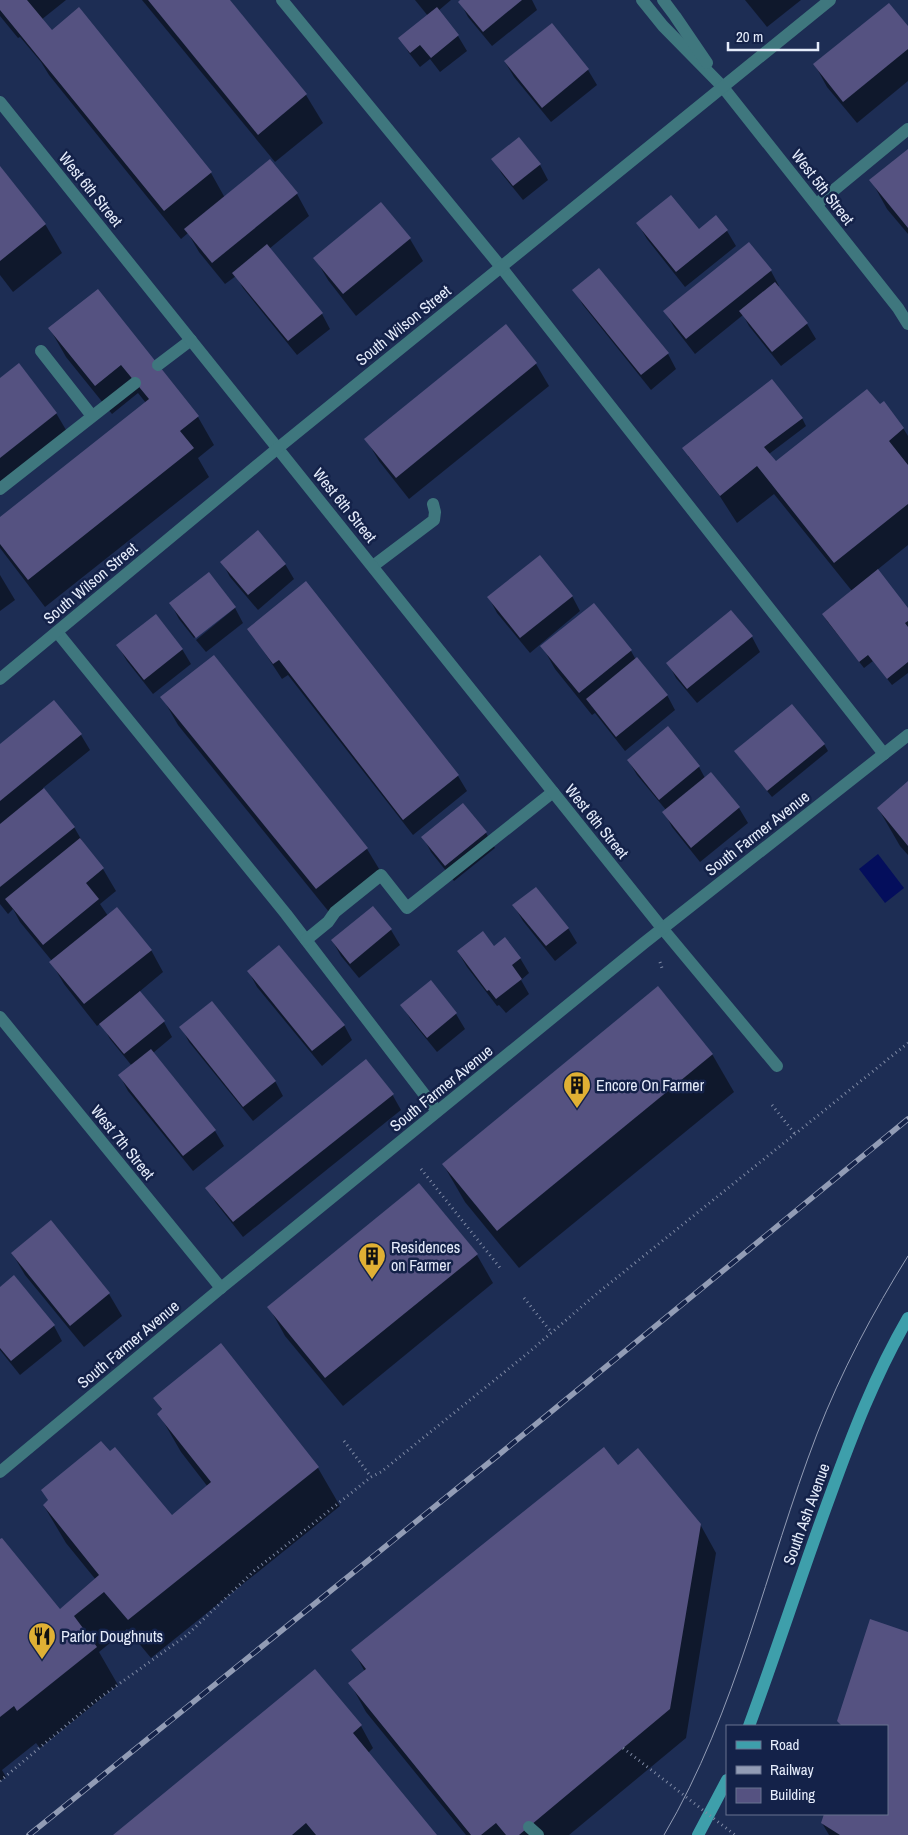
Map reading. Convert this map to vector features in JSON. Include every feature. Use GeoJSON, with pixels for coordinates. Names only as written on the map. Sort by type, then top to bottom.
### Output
{"type":"FeatureCollection","features":[{"type":"Feature","properties":{"kind":"street"},"geometry":{"type":"LineString","coordinates":[[282,0],[501,267],[884,754]]}},
{"type":"Feature","properties":{"kind":"street","name":"West 5th Street"},"geometry":{"type":"LineString","coordinates":[[642,0],[663,26],[722,86]]}},
{"type":"Feature","properties":{"kind":"street","name":"West 5th Street"},"geometry":{"type":"LineString","coordinates":[[663,0],[722,86],[903,312],[908,324]]}},
{"type":"Feature","properties":{"kind":"street","name":"South Wilson Street"},"geometry":{"type":"LineString","coordinates":[[0,679],[278,448],[830,0]]}},
{"type":"Feature","properties":{"kind":"street","name":"West 6th Street"},"geometry":{"type":"LineString","coordinates":[[0,102],[662,928],[777,1066]]}},
{"type":"Feature","properties":{"kind":"street"},"geometry":{"type":"LineString","coordinates":[[817,204],[908,129]]}},
{"type":"Feature","properties":{"kind":"street"},"geometry":{"type":"LineString","coordinates":[[158,365],[191,340]]}},
{"type":"Feature","properties":{"kind":"street"},"geometry":{"type":"LineString","coordinates":[[41,351],[92,416]]}},
{"type":"Feature","properties":{"kind":"street"},"geometry":{"type":"LineString","coordinates":[[0,488],[135,383]]}},
{"type":"Feature","properties":{"kind":"street"},"geometry":{"type":"LineString","coordinates":[[373,566],[434,520],[433,504]]}},
{"type":"Feature","properties":{"kind":"street"},"geometry":{"type":"LineString","coordinates":[[57,632],[306,940],[437,1112]]}},
{"type":"Feature","properties":{"kind":"street","name":"South Farmer Avenue"},"geometry":{"type":"LineString","coordinates":[[0,1472],[220,1288],[662,928],[908,735]]}},
{"type":"Feature","properties":{"kind":"street"},"geometry":{"type":"LineString","coordinates":[[306,940],[328,922],[335,912],[381,875],[407,908],[554,792]]}},
{"type":"Feature","properties":{"kind":"street","name":"West 7th Street"},"geometry":{"type":"LineString","coordinates":[[0,1017],[220,1288]]}},
{"type":"Feature","properties":{"kind":"street","name":"South Ash Avenue"},"geometry":{"type":"LineString","coordinates":[[749,1725],[809,1552],[856,1424],[877,1377],[908,1318]]}},
{"type":"Feature","properties":{"kind":"street"},"geometry":{"type":"LineString","coordinates":[[698,1835],[726,1782]]}},
{"type":"Feature","properties":{"kind":"path"},"geometry":{"type":"LineString","coordinates":[[660,960],[662,971]]}},
{"type":"Feature","properties":{"kind":"path"},"geometry":{"type":"LineString","coordinates":[[0,1781],[94,1702],[187,1635],[254,1571],[372,1477],[381,1472],[552,1333],[594,1296],[908,1043]]}},
{"type":"Feature","properties":{"kind":"path"},"geometry":{"type":"LineString","coordinates":[[772,1105],[795,1134]]}},
{"type":"Feature","properties":{"kind":"path"},"geometry":{"type":"LineString","coordinates":[[421,1169],[501,1269]]}},
{"type":"Feature","properties":{"kind":"path"},"geometry":{"type":"LineString","coordinates":[[524,1298],[552,1333]]}},
{"type":"Feature","properties":{"kind":"path"},"geometry":{"type":"LineString","coordinates":[[344,1441],[372,1477]]}},
{"type":"Feature","properties":{"kind":"path"},"geometry":{"type":"LineString","coordinates":[[624,1748],[735,1835]]}},
{"type":"Feature","properties":{"kind":"shaded area"},"geometry":{"type":"Polygon","coordinates":[[[878,854],[904,888],[885,903],[859,869],[878,854]]]}},
{"type":"Feature","properties":{"kind":"building"},"geometry":{"type":"Polygon","coordinates":[[[0,0],[27,0],[52,30],[79,7],[212,172],[164,211],[0,10],[0,0]]]}},
{"type":"Feature","properties":{"kind":"building"},"geometry":{"type":"Polygon","coordinates":[[[148,0],[230,0],[307,94],[258,135],[148,0]]]}},
{"type":"Feature","properties":{"kind":"building"},"geometry":{"type":"Polygon","coordinates":[[[460,0],[522,0],[483,32],[458,2],[460,0]]]}},
{"type":"Feature","properties":{"kind":"building"},"geometry":{"type":"Polygon","coordinates":[[[889,3],[908,26],[908,49],[843,102],[813,64],[889,3]]]}},
{"type":"Feature","properties":{"kind":"building"},"geometry":{"type":"Polygon","coordinates":[[[437,7],[459,35],[431,58],[420,45],[410,53],[398,38],[437,7]]]}},
{"type":"Feature","properties":{"kind":"building"},"geometry":{"type":"Polygon","coordinates":[[[552,23],[589,69],[542,108],[504,61],[552,23]]]}},
{"type":"Feature","properties":{"kind":"building"},"geometry":{"type":"Polygon","coordinates":[[[519,137],[541,164],[513,186],[491,159],[519,137]]]}},
{"type":"Feature","properties":{"kind":"building"},"geometry":{"type":"Polygon","coordinates":[[[908,149],[908,228],[869,180],[908,149]]]}},
{"type":"Feature","properties":{"kind":"building"},"geometry":{"type":"Polygon","coordinates":[[[270,159],[298,193],[212,263],[184,229],[270,159]]]}},
{"type":"Feature","properties":{"kind":"building"},"geometry":{"type":"Polygon","coordinates":[[[0,166],[46,224],[0,261],[0,166]]]}},
{"type":"Feature","properties":{"kind":"building"},"geometry":{"type":"Polygon","coordinates":[[[671,195],[699,229],[716,215],[728,230],[676,272],[636,223],[671,195]]]}},
{"type":"Feature","properties":{"kind":"building"},"geometry":{"type":"Polygon","coordinates":[[[381,202],[411,238],[343,294],[313,258],[381,202]]]}},
{"type":"Feature","properties":{"kind":"building"},"geometry":{"type":"Polygon","coordinates":[[[749,242],[772,270],[686,339],[663,311],[749,242]]]}},
{"type":"Feature","properties":{"kind":"building"},"geometry":{"type":"Polygon","coordinates":[[[267,244],[323,313],[288,341],[232,273],[267,244]]]}},
{"type":"Feature","properties":{"kind":"building"},"geometry":{"type":"Polygon","coordinates":[[[599,268],[669,353],[641,375],[572,290],[599,268]]]}},
{"type":"Feature","properties":{"kind":"building"},"geometry":{"type":"Polygon","coordinates":[[[775,282],[808,323],[772,352],[739,311],[775,282]]]}},
{"type":"Feature","properties":{"kind":"building"},"geometry":{"type":"Polygon","coordinates":[[[98,289],[199,416],[180,431],[194,448],[28,580],[0,544],[0,517],[149,399],[121,365],[95,386],[48,328],[98,289]]]}},
{"type":"Feature","properties":{"kind":"building"},"geometry":{"type":"Polygon","coordinates":[[[506,324],[537,363],[396,478],[364,439],[506,324]]]}},
{"type":"Feature","properties":{"kind":"building"},"geometry":{"type":"Polygon","coordinates":[[[19,363],[57,413],[0,458],[0,378],[19,363]]]}},
{"type":"Feature","properties":{"kind":"building"},"geometry":{"type":"Polygon","coordinates":[[[772,379],[803,418],[764,447],[776,461],[867,389],[880,404],[884,401],[904,428],[889,441],[908,465],[908,504],[834,563],[757,466],[720,496],[682,448],[772,379]]]}},
{"type":"Feature","properties":{"kind":"building"},"geometry":{"type":"Polygon","coordinates":[[[258,530],[286,564],[248,595],[220,562],[258,530]]]}},
{"type":"Feature","properties":{"kind":"building"},"geometry":{"type":"Polygon","coordinates":[[[540,555],[573,596],[520,638],[487,597],[540,555]]]}},
{"type":"Feature","properties":{"kind":"building"},"geometry":{"type":"Polygon","coordinates":[[[878,569],[908,608],[908,621],[905,623],[908,627],[908,662],[887,679],[868,655],[859,662],[822,614],[878,569]]]}},
{"type":"Feature","properties":{"kind":"building"},"geometry":{"type":"Polygon","coordinates":[[[209,572],[236,607],[196,638],[169,603],[209,572]]]}},
{"type":"Feature","properties":{"kind":"building"},"geometry":{"type":"Polygon","coordinates":[[[306,581],[459,775],[403,820],[279,660],[273,664],[247,629],[306,581]]]}},
{"type":"Feature","properties":{"kind":"building"},"geometry":{"type":"Polygon","coordinates":[[[594,603],[632,650],[579,693],[540,646],[594,603]]]}},
{"type":"Feature","properties":{"kind":"building"},"geometry":{"type":"Polygon","coordinates":[[[731,610],[753,636],[687,689],[666,663],[731,610]]]}},
{"type":"Feature","properties":{"kind":"building"},"geometry":{"type":"Polygon","coordinates":[[[156,614],[183,649],[144,680],[116,645],[156,614]]]}},
{"type":"Feature","properties":{"kind":"building"},"geometry":{"type":"Polygon","coordinates":[[[214,655],[368,848],[316,889],[160,697],[214,655]]]}},
{"type":"Feature","properties":{"kind":"building"},"geometry":{"type":"Polygon","coordinates":[[[637,657],[668,695],[616,737],[586,699],[637,657]]]}},
{"type":"Feature","properties":{"kind":"building"},"geometry":{"type":"Polygon","coordinates":[[[54,700],[82,734],[0,801],[0,744],[54,700]]]}},
{"type":"Feature","properties":{"kind":"building"},"geometry":{"type":"Polygon","coordinates":[[[792,704],[825,744],[767,791],[734,751],[792,704]]]}},
{"type":"Feature","properties":{"kind":"building"},"geometry":{"type":"Polygon","coordinates":[[[668,726],[700,766],[659,800],[627,760],[668,726]]]}},
{"type":"Feature","properties":{"kind":"building"},"geometry":{"type":"Polygon","coordinates":[[[711,772],[740,807],[691,848],[662,812],[711,772]]]}},
{"type":"Feature","properties":{"kind":"building"},"geometry":{"type":"Polygon","coordinates":[[[908,781],[908,846],[877,808],[908,781]]]}},
{"type":"Feature","properties":{"kind":"building"},"geometry":{"type":"Polygon","coordinates":[[[44,788],[75,827],[0,887],[0,824],[44,788]]]}},
{"type":"Feature","properties":{"kind":"building"},"geometry":{"type":"Polygon","coordinates":[[[463,803],[487,832],[445,866],[421,837],[463,803]]]}},
{"type":"Feature","properties":{"kind":"building"},"geometry":{"type":"Polygon","coordinates":[[[80,838],[104,868],[86,883],[99,899],[43,945],[5,899],[80,838]]]}},
{"type":"Feature","properties":{"kind":"building"},"geometry":{"type":"Polygon","coordinates":[[[536,887],[569,928],[546,946],[512,905],[536,887]]]}},
{"type":"Feature","properties":{"kind":"building"},"geometry":{"type":"Polygon","coordinates":[[[373,906],[392,929],[350,964],[331,940],[373,906]]]}},
{"type":"Feature","properties":{"kind":"building"},"geometry":{"type":"Polygon","coordinates":[[[117,907],[152,950],[84,1004],[49,962],[117,907]]]}},
{"type":"Feature","properties":{"kind":"building"},"geometry":{"type":"Polygon","coordinates":[[[483,931],[494,946],[505,937],[521,958],[512,965],[522,979],[496,999],[489,990],[487,991],[457,951],[483,931]]]}},
{"type":"Feature","properties":{"kind":"building"},"geometry":{"type":"Polygon","coordinates":[[[279,945],[345,1025],[312,1051],[247,971],[279,945]]]}},
{"type":"Feature","properties":{"kind":"building"},"geometry":{"type":"Polygon","coordinates":[[[431,980],[457,1013],[427,1038],[400,1005],[431,980]]]}},
{"type":"Feature","properties":{"kind":"building","name":"Encore On Farmer"},"geometry":{"type":"Polygon","coordinates":[[[658,986],[713,1054],[497,1231],[442,1164],[658,986]]]}},
{"type":"Feature","properties":{"kind":"building"},"geometry":{"type":"Polygon","coordinates":[[[140,991],[165,1021],[124,1054],[99,1024],[140,991]]]}},
{"type":"Feature","properties":{"kind":"building"},"geometry":{"type":"Polygon","coordinates":[[[212,1001],[276,1081],[243,1107],[179,1027],[212,1001]]]}},
{"type":"Feature","properties":{"kind":"building"},"geometry":{"type":"Polygon","coordinates":[[[151,1049],[216,1130],[183,1156],[118,1075],[151,1049]]]}},
{"type":"Feature","properties":{"kind":"building"},"geometry":{"type":"Polygon","coordinates":[[[366,1059],[394,1094],[233,1222],[205,1188],[366,1059]]]}},
{"type":"Feature","properties":{"kind":"building","name":"Residences on Farmer"},"geometry":{"type":"Polygon","coordinates":[[[419,1183],[478,1254],[325,1378],[267,1307],[419,1183]]]}},
{"type":"Feature","properties":{"kind":"building"},"geometry":{"type":"Polygon","coordinates":[[[51,1220],[110,1293],[70,1326],[11,1253],[51,1220]]]}},
{"type":"Feature","properties":{"kind":"building"},"geometry":{"type":"Polygon","coordinates":[[[14,1275],[55,1325],[11,1361],[0,1348],[0,1287],[14,1275]]]}},
{"type":"Feature","properties":{"kind":"building"},"geometry":{"type":"Polygon","coordinates":[[[221,1343],[319,1467],[128,1620],[104,1592],[74,1616],[97,1647],[17,1711],[14,1706],[0,1717],[0,1539],[2,1538],[60,1609],[99,1575],[43,1505],[48,1500],[41,1490],[101,1441],[110,1451],[115,1447],[172,1515],[211,1482],[157,1414],[162,1409],[153,1398],[221,1343]]]}},
{"type":"Feature","properties":{"kind":"building"},"geometry":{"type":"Polygon","coordinates":[[[604,1447],[618,1465],[638,1448],[701,1524],[670,1709],[519,1835],[506,1835],[496,1823],[481,1835],[471,1835],[348,1683],[366,1669],[351,1650],[604,1447]]]}},
{"type":"Feature","properties":{"kind":"building"},"geometry":{"type":"Polygon","coordinates":[[[870,1619],[908,1632],[908,1835],[840,1835],[821,1823],[824,1815],[888,1815],[888,1725],[841,1725],[837,1721],[870,1619]]]}},
{"type":"Feature","properties":{"kind":"building"},"geometry":{"type":"Polygon","coordinates":[[[315,1669],[362,1725],[353,1733],[437,1835],[316,1835],[306,1823],[292,1835],[113,1835],[315,1669]]]}},
{"type":"Feature","properties":{"kind":"tram line"},"geometry":{"type":"LineString","coordinates":[[664,1835],[712,1739],[749,1638],[799,1484],[826,1411],[858,1343],[908,1256]]}},
{"type":"Feature","properties":{"kind":"railway"},"geometry":{"type":"LineString","coordinates":[[29,1835],[496,1457],[908,1119]]}},
{"type":"Feature","properties":{"kind":"place","name":"Encore On Farmer"},"geometry":{"type":"Point","coordinates":[577,1109]}},
{"type":"Feature","properties":{"kind":"place","name":"Residences on Farmer"},"geometry":{"type":"Point","coordinates":[372,1280]}},
{"type":"Feature","properties":{"kind":"place","name":"Parlor Doughnuts"},"geometry":{"type":"Point","coordinates":[42,1660]}}]}
